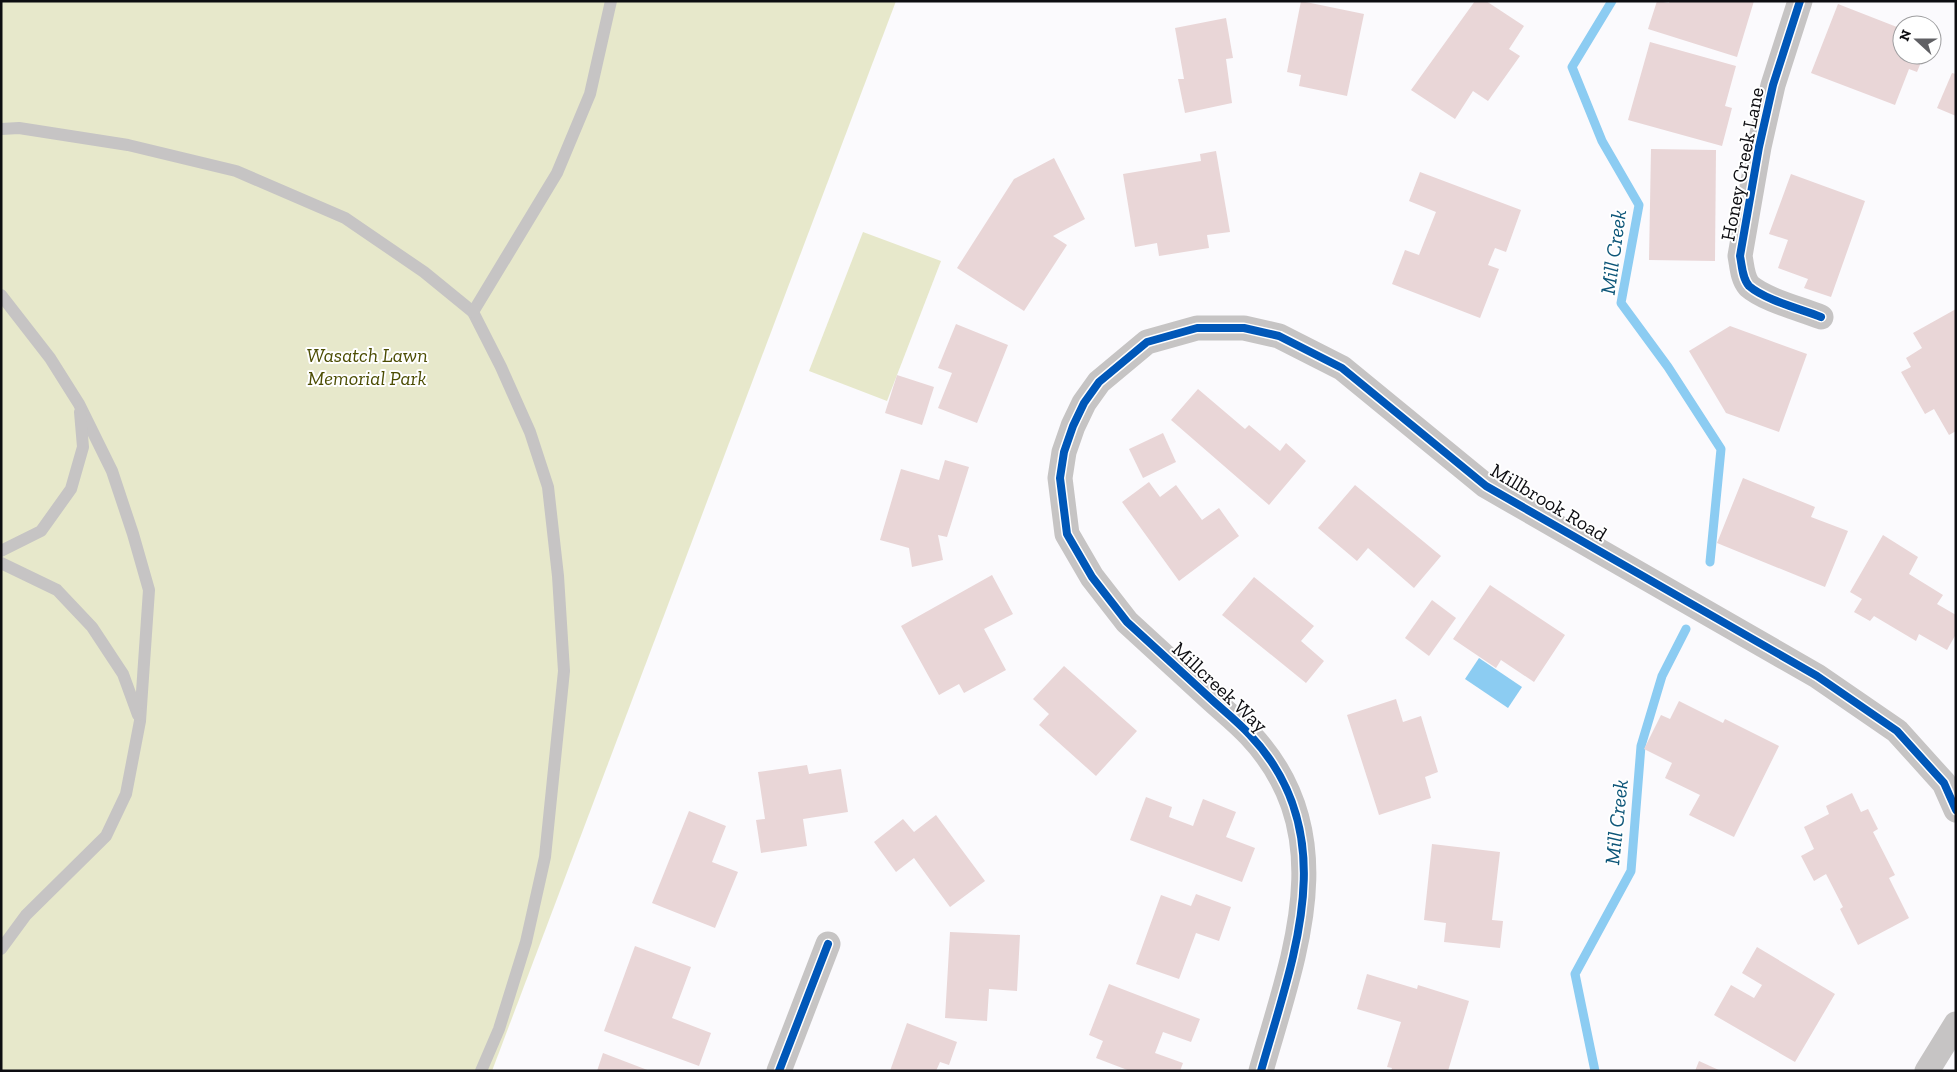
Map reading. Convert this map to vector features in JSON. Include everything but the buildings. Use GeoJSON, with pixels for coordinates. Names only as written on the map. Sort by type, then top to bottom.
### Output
{"type":"FeatureCollection","features":[{"type":"Feature","properties":{"kind":"street","name":"Honey Creek Lane"},"geometry":{"type":"LineString","coordinates":[[1800,1],[1773,84],[1759,147],[1740,256],[1743,274],[1749,285],[1765,295],[1821,317]]}},
{"type":"Feature","properties":{"kind":"street","name":"Millbrook Road"},"geometry":{"type":"LineString","coordinates":[[1099,382],[1147,342],[1197,328],[1244,328],[1279,336],[1342,368],[1486,486],[1817,676],[1897,731],[1944,783],[1956,810]]}},
{"type":"Feature","properties":{"kind":"street","name":"Millcreek Way"},"geometry":{"type":"LineString","coordinates":[[1099,382],[1084,403],[1064,452],[1060,478],[1067,534],[1092,577],[1127,622],[1250,735],[1265,754],[1281,777],[1294,807],[1302,833],[1304,882],[1298,941],[1261,1071]]}},
{"type":"Feature","properties":{"kind":"street"},"geometry":{"type":"LineString","coordinates":[[779,1071],[828,944]]}},
{"type":"Feature","properties":{"kind":"street"},"geometry":{"type":"LineString","coordinates":[[1927,1071],[1956,1024]]}},
{"type":"Feature","properties":{"kind":"lane"},"geometry":{"type":"LineString","coordinates":[[473,312],[557,173],[590,94],[611,1]]}},
{"type":"Feature","properties":{"kind":"lane"},"geometry":{"type":"LineString","coordinates":[[1,129],[19,128],[128,145],[236,171],[346,218],[424,272],[473,312],[530,432],[548,487],[558,576],[564,671],[545,857],[526,942],[499,1029],[481,1071]]}},
{"type":"Feature","properties":{"kind":"lane"},"geometry":{"type":"LineString","coordinates":[[1,295],[50,358],[79,404],[112,471],[149,590],[140,721],[126,794],[106,836],[26,915],[1,949]]}},
{"type":"Feature","properties":{"kind":"lane"},"geometry":{"type":"LineString","coordinates":[[1,551],[41,531],[71,489],[83,447],[79,404]]}},
{"type":"Feature","properties":{"kind":"lane"},"geometry":{"type":"LineString","coordinates":[[1,563],[57,590],[92,627],[123,674],[140,721]]}},
{"type":"Feature","properties":{"kind":"green space","name":"Wasatch Lawn Memorial Park"},"geometry":{"type":"Polygon","coordinates":[[[1,1],[896,1],[492,1071],[1,1071],[1,1]]]}},
{"type":"Feature","properties":{"kind":"green space"},"geometry":{"type":"Polygon","coordinates":[[[863,232],[941,261],[887,401],[809,371],[863,232]]]}},
{"type":"Feature","properties":{"kind":"water"},"geometry":{"type":"Polygon","coordinates":[[[1479,658],[1522,687],[1508,708],[1465,679],[1479,658]]]}},
{"type":"Feature","properties":{"kind":"waterway","name":"Mill Creek"},"geometry":{"type":"LineString","coordinates":[[1612,1],[1572,67],[1602,141],[1639,205],[1621,303],[1668,367],[1721,449],[1710,562]]}},
{"type":"Feature","properties":{"kind":"waterway","name":"Mill Creek"},"geometry":{"type":"LineString","coordinates":[[1595,1071],[1575,974],[1631,871],[1641,746],[1662,676],[1686,629]]}},
{"type":"Feature","properties":{"kind":"cycle path"},"geometry":{"type":"LineString","coordinates":[[1800,1],[1773,85],[1759,147],[1740,256],[1744,275],[1749,286],[1764,296],[1821,317]]}},
{"type":"Feature","properties":{"kind":"cycle path"},"geometry":{"type":"LineString","coordinates":[[1261,1071],[1286,984],[1303,898],[1303,855],[1296,814],[1279,773],[1250,735],[1127,622],[1092,577],[1067,534],[1060,478],[1064,452],[1073,426],[1084,403],[1099,382],[1147,342],[1197,328],[1244,328],[1279,336],[1342,368],[1486,486],[1817,676],[1897,731],[1944,783],[1956,810]]}},
{"type":"Feature","properties":{"kind":"cycle path"},"geometry":{"type":"LineString","coordinates":[[779,1071],[828,944]]}}]}
